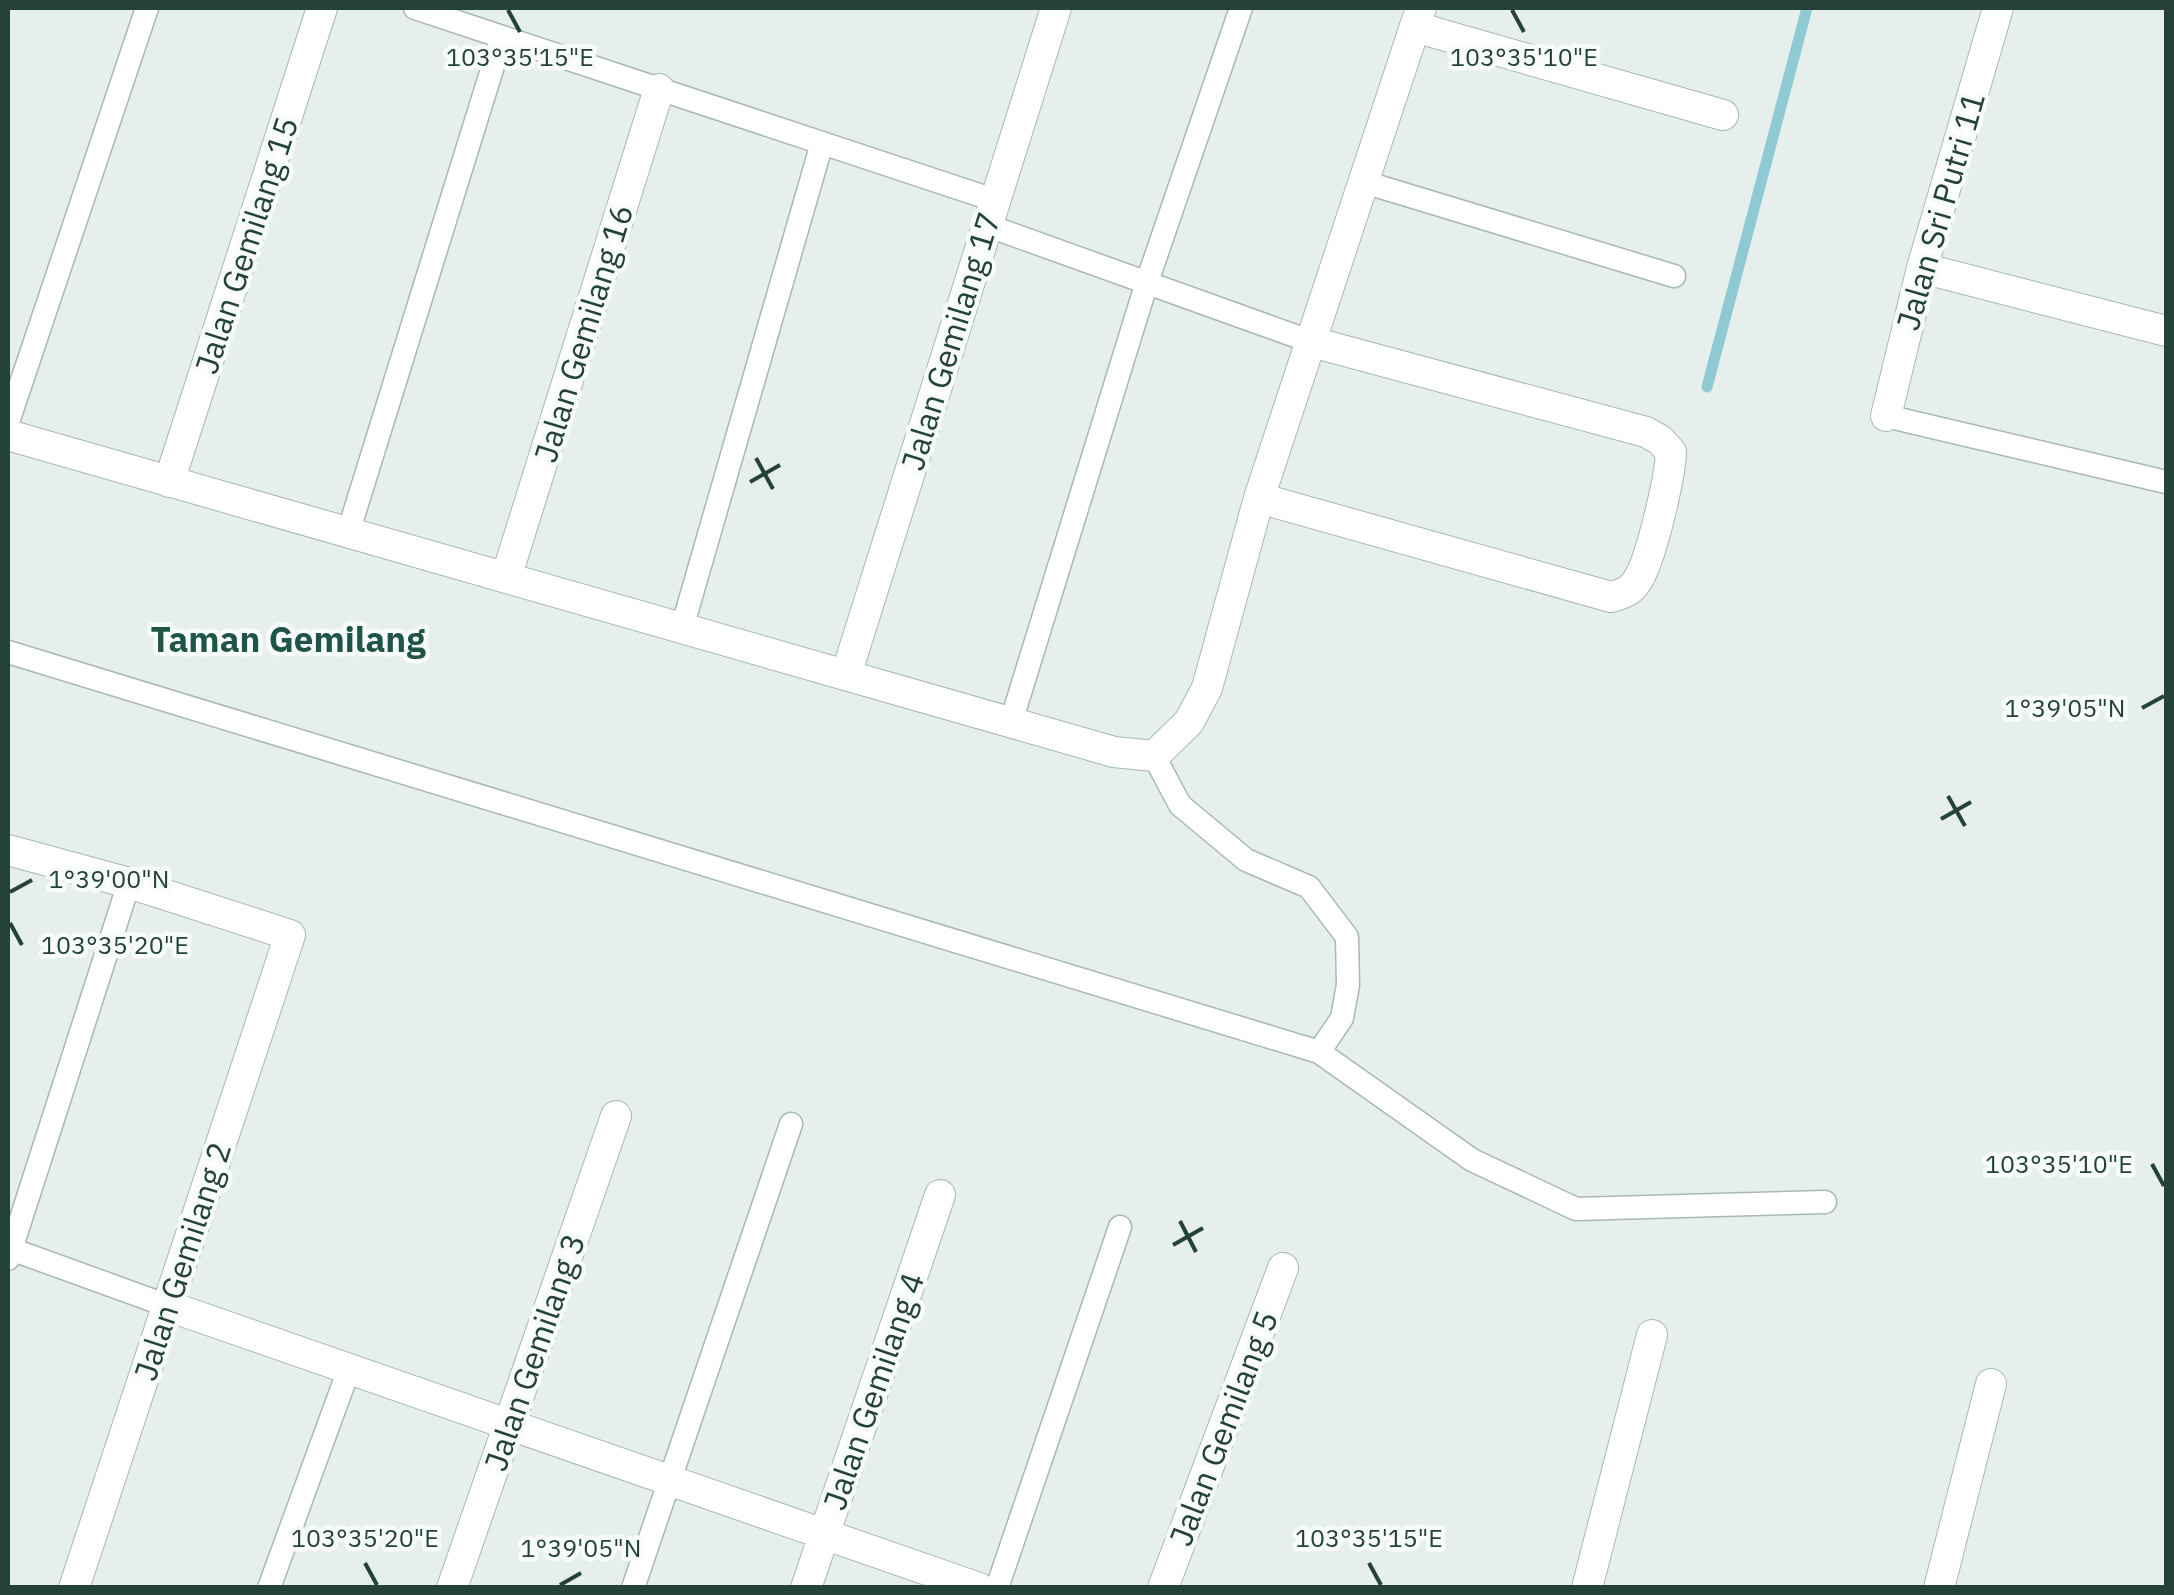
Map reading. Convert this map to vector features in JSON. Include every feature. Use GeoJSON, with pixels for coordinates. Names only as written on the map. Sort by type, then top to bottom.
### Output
{"type":"FeatureCollection","features":[{"type":"Feature","properties":{"kind":"street","name":"Jalan Gemilang 15"},"geometry":{"type":"LineString","coordinates":[[169,482],[322,8]]}},
{"type":"Feature","properties":{"kind":"street","name":"Jalan Gemilang 17"},"geometry":{"type":"LineString","coordinates":[[846,675],[1056,8]]}},
{"type":"Feature","properties":{"kind":"street","name":"Jalan Sri Putri 11"},"geometry":{"type":"LineString","coordinates":[[1886,416],[1922,268],[1998,8]]}},
{"type":"Feature","properties":{"kind":"street"},"geometry":{"type":"LineString","coordinates":[[8,435],[1114,752],[1154,756],[1189,722],[1207,688],[1259,498],[1418,18],[1723,115]]}},
{"type":"Feature","properties":{"kind":"street","name":"Jalan Gemilang 16"},"geometry":{"type":"LineString","coordinates":[[506,578],[659,88]]}},
{"type":"Feature","properties":{"kind":"street"},"geometry":{"type":"LineString","coordinates":[[1922,268],[2166,331]]}},
{"type":"Feature","properties":{"kind":"street"},"geometry":{"type":"LineString","coordinates":[[1259,498],[1611,597],[1626,592],[1640,577],[1668,484],[1670,452],[1660,440],[1646,432],[1312,342]]}},
{"type":"Feature","properties":{"kind":"street"},"geometry":{"type":"LineString","coordinates":[[8,850],[129,883]]}},
{"type":"Feature","properties":{"kind":"street","name":"Jalan Gemilang 2"},"geometry":{"type":"LineString","coordinates":[[74,1588],[290,935],[129,883]]}},
{"type":"Feature","properties":{"kind":"street","name":"Jalan Gemilang 3"},"geometry":{"type":"LineString","coordinates":[[452,1588],[616,1116]]}},
{"type":"Feature","properties":{"kind":"street","name":"Jalan Gemilang 4"},"geometry":{"type":"LineString","coordinates":[[806,1588],[940,1195]]}},
{"type":"Feature","properties":{"kind":"street","name":"Jalan Gemilang 5"},"geometry":{"type":"LineString","coordinates":[[1162,1588],[1283,1268]]}},
{"type":"Feature","properties":{"kind":"street"},"geometry":{"type":"LineString","coordinates":[[168,1306],[979,1588]]}},
{"type":"Feature","properties":{"kind":"street"},"geometry":{"type":"LineString","coordinates":[[1587,1588],[1652,1335]]}},
{"type":"Feature","properties":{"kind":"street"},"geometry":{"type":"LineString","coordinates":[[1939,1588],[1991,1384]]}},
{"type":"Feature","properties":{"kind":"lane"},"geometry":{"type":"LineString","coordinates":[[8,422],[147,8]]}},
{"type":"Feature","properties":{"kind":"lane"},"geometry":{"type":"LineString","coordinates":[[415,8],[822,143],[1147,282],[1312,342]]}},
{"type":"Feature","properties":{"kind":"lane"},"geometry":{"type":"LineString","coordinates":[[1010,722],[1147,282],[1241,8]]}},
{"type":"Feature","properties":{"kind":"lane"},"geometry":{"type":"LineString","coordinates":[[348,533],[502,36]]}},
{"type":"Feature","properties":{"kind":"lane"},"geometry":{"type":"LineString","coordinates":[[682,628],[822,143]]}},
{"type":"Feature","properties":{"kind":"lane"},"geometry":{"type":"LineString","coordinates":[[1364,182],[1674,276]]}},
{"type":"Feature","properties":{"kind":"lane"},"geometry":{"type":"LineString","coordinates":[[1886,416],[2166,482]]}},
{"type":"Feature","properties":{"kind":"lane"},"geometry":{"type":"LineString","coordinates":[[8,652],[1319,1052],[1472,1160],[1576,1208],[1825,1202]]}},
{"type":"Feature","properties":{"kind":"lane"},"geometry":{"type":"LineString","coordinates":[[1154,756],[1180,805],[1246,860],[1308,887],[1347,937],[1348,985],[1342,1018],[1319,1052]]}},
{"type":"Feature","properties":{"kind":"lane"},"geometry":{"type":"LineString","coordinates":[[129,883],[9,1252],[168,1306]]}},
{"type":"Feature","properties":{"kind":"lane"},"geometry":{"type":"LineString","coordinates":[[633,1588],[792,1124]]}},
{"type":"Feature","properties":{"kind":"lane"},"geometry":{"type":"LineString","coordinates":[[997,1588],[1120,1226]]}},
{"type":"Feature","properties":{"kind":"lane"},"geometry":{"type":"LineString","coordinates":[[270,1588],[349,1369]]}},
{"type":"Feature","properties":{"kind":"waterway"},"geometry":{"type":"LineString","coordinates":[[1707,387],[1807,8]]}},
{"type":"Feature","properties":{"kind":"district","name":"Taman Gemilang"},"geometry":{"type":"Point","coordinates":[288,639]}}]}
